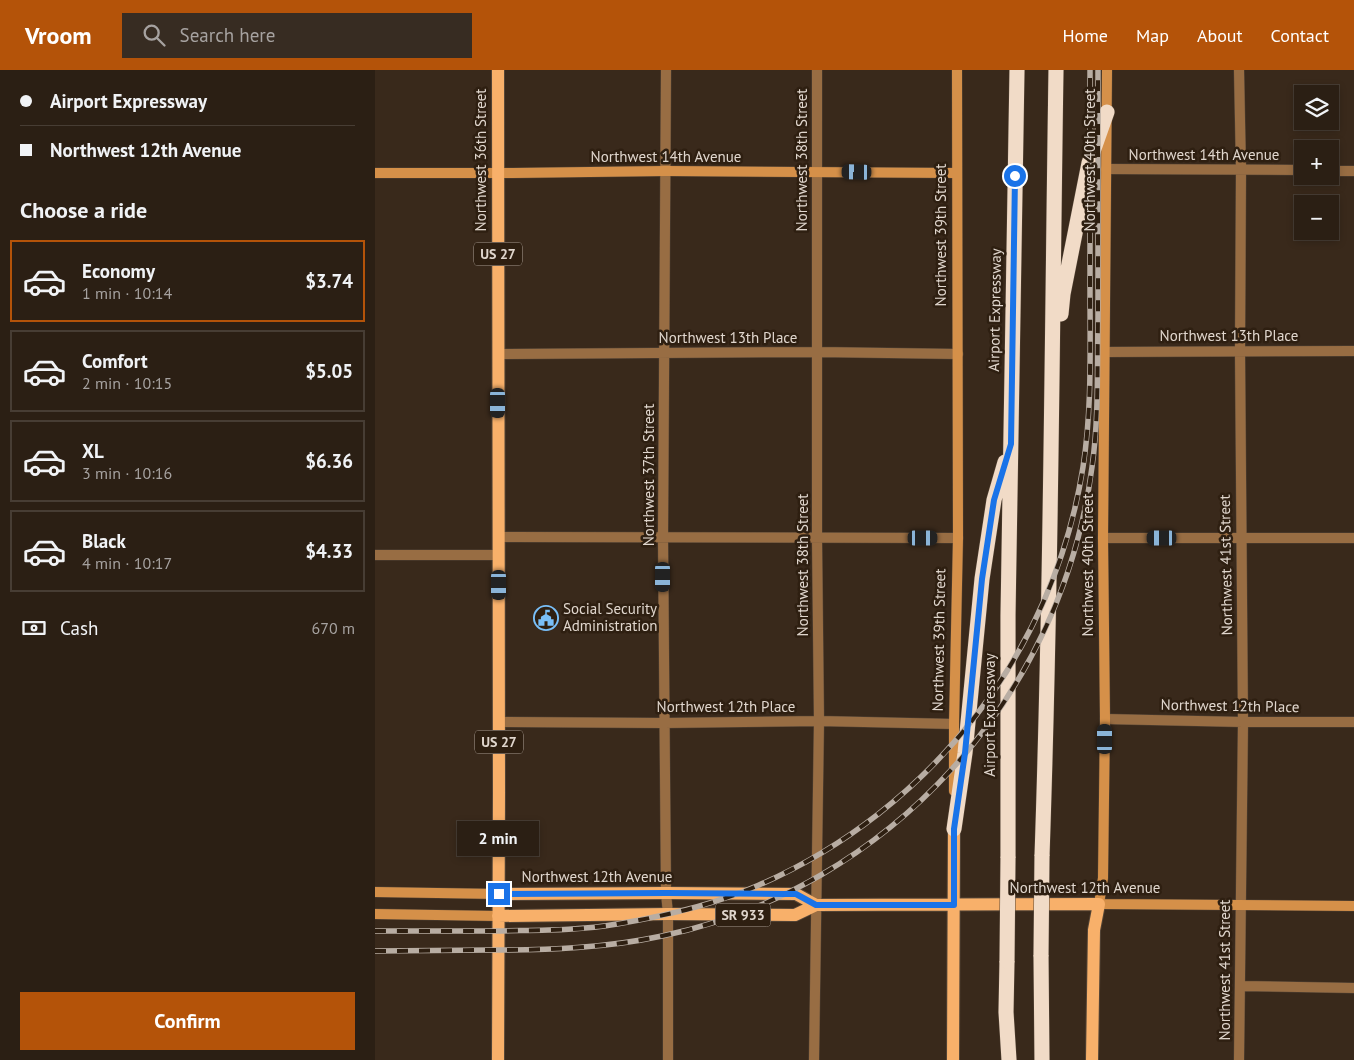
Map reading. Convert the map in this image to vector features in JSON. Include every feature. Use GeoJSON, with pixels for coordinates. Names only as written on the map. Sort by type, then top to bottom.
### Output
{"type":"FeatureCollection","features":[{"type":"Feature","properties":{"kind":"highway","name":"Airport Expressway"},"geometry":{"type":"LineString","coordinates":[[1009,1060],[1006,1012],[1007,713],[1017,70]]}},
{"type":"Feature","properties":{"kind":"highway"},"geometry":{"type":"LineString","coordinates":[[1042,1060],[1042,856],[1047,721],[1056,70]]}},
{"type":"Feature","properties":{"kind":"highway"},"geometry":{"type":"LineString","coordinates":[[1052,388],[1063,294],[1082,197],[1089,163],[1107,112]]}},
{"type":"Feature","properties":{"kind":"highway"},"geometry":{"type":"LineString","coordinates":[[954,829],[965,753],[982,579],[994,500],[1011,444]]}},
{"type":"Feature","properties":{"kind":"highway"},"geometry":{"type":"LineString","coordinates":[[1002,1060],[1006,1012]]}},
{"type":"Feature","properties":{"kind":"highway"},"geometry":{"type":"LineString","coordinates":[[1041,1026],[1051,1060]]}},
{"type":"Feature","properties":{"kind":"main road","name":"Northwest 36th Street"},"geometry":{"type":"LineString","coordinates":[[497,70],[499,555],[498,1060]]}},
{"type":"Feature","properties":{"kind":"main road","name":"Northwest 39th Street"},"geometry":{"type":"LineString","coordinates":[[953,1060],[958,354],[957,70]]}},
{"type":"Feature","properties":{"kind":"main road","name":"Northwest 40th Street"},"geometry":{"type":"LineString","coordinates":[[1093,1060],[1094,930],[1103,878],[1105,719],[1103,538],[1107,70]]}},
{"type":"Feature","properties":{"kind":"main road","name":"Northwest 14th Avenue"},"geometry":{"type":"LineString","coordinates":[[375,172],[817,171],[957,173]]}},
{"type":"Feature","properties":{"kind":"main road","name":"Northwest 12th Avenue"},"geometry":{"type":"LineString","coordinates":[[375,892],[796,894],[816,905]]}},
{"type":"Feature","properties":{"kind":"main road","name":"Northwest 12th Avenue"},"geometry":{"type":"LineString","coordinates":[[375,914],[499,916],[795,915],[816,905],[1099,904],[1354,906]]}},
{"type":"Feature","properties":{"kind":"street","name":"Northwest 37th Street"},"geometry":{"type":"LineString","coordinates":[[666,70],[663,537],[668,1060]]}},
{"type":"Feature","properties":{"kind":"street","name":"Northwest 38th Street"},"geometry":{"type":"LineString","coordinates":[[813,1060],[819,721],[817,70]]}},
{"type":"Feature","properties":{"kind":"street","name":"Northwest 41st Street"},"geometry":{"type":"LineString","coordinates":[[1239,70],[1243,722],[1239,1060]]}},
{"type":"Feature","properties":{"kind":"street","name":"Northwest 14th Avenue"},"geometry":{"type":"LineString","coordinates":[[1106,169],[1294,170]]}},
{"type":"Feature","properties":{"kind":"street"},"geometry":{"type":"LineString","coordinates":[[1339,171],[1354,171]]}},
{"type":"Feature","properties":{"kind":"street","name":"Northwest 13th Place"},"geometry":{"type":"LineString","coordinates":[[1105,352],[1354,351]]}},
{"type":"Feature","properties":{"kind":"street","name":"Northwest 13th Place"},"geometry":{"type":"LineString","coordinates":[[498,354],[817,352],[958,354]]}},
{"type":"Feature","properties":{"kind":"street"},"geometry":{"type":"LineString","coordinates":[[498,537],[957,538]]}},
{"type":"Feature","properties":{"kind":"street"},"geometry":{"type":"LineString","coordinates":[[1103,538],[1354,538]]}},
{"type":"Feature","properties":{"kind":"street"},"geometry":{"type":"LineString","coordinates":[[375,554],[499,555]]}},
{"type":"Feature","properties":{"kind":"street","name":"Northwest 12th Place"},"geometry":{"type":"LineString","coordinates":[[1105,719],[1354,722]]}},
{"type":"Feature","properties":{"kind":"street","name":"Northwest 12th Place"},"geometry":{"type":"LineString","coordinates":[[499,722],[664,723],[819,721],[954,724]]}},
{"type":"Feature","properties":{"kind":"street"},"geometry":{"type":"LineString","coordinates":[[1240,986],[1354,988]]}},
{"type":"Feature","properties":{"kind":"railway"},"geometry":{"type":"LineString","coordinates":[[375,931],[496,931],[587,928],[617,924],[689,909],[742,892],[821,853],[878,814],[929,769],[975,717],[1013,661],[1044,600],[1068,535],[1083,467],[1090,379],[1090,70]]}},
{"type":"Feature","properties":{"kind":"railway"},"geometry":{"type":"LineString","coordinates":[[375,951],[535,950],[599,946],[662,936],[745,911],[821,875],[890,827],[951,770],[1003,704],[1044,631],[1074,551],[1092,467],[1096,430],[1097,392],[1098,70]]}},
{"type":"Feature","properties":{"kind":"place","name":"Social Security Administration"},"geometry":{"type":"Point","coordinates":[546,618]}},
{"type":"Feature","properties":{"kind":"route"},"geometry":{"type":"LineString","coordinates":[[499,894],[796,894],[816,905],[954,905],[954,829],[965,753],[982,579],[994,500],[1011,444],[1015,176]]}}]}
